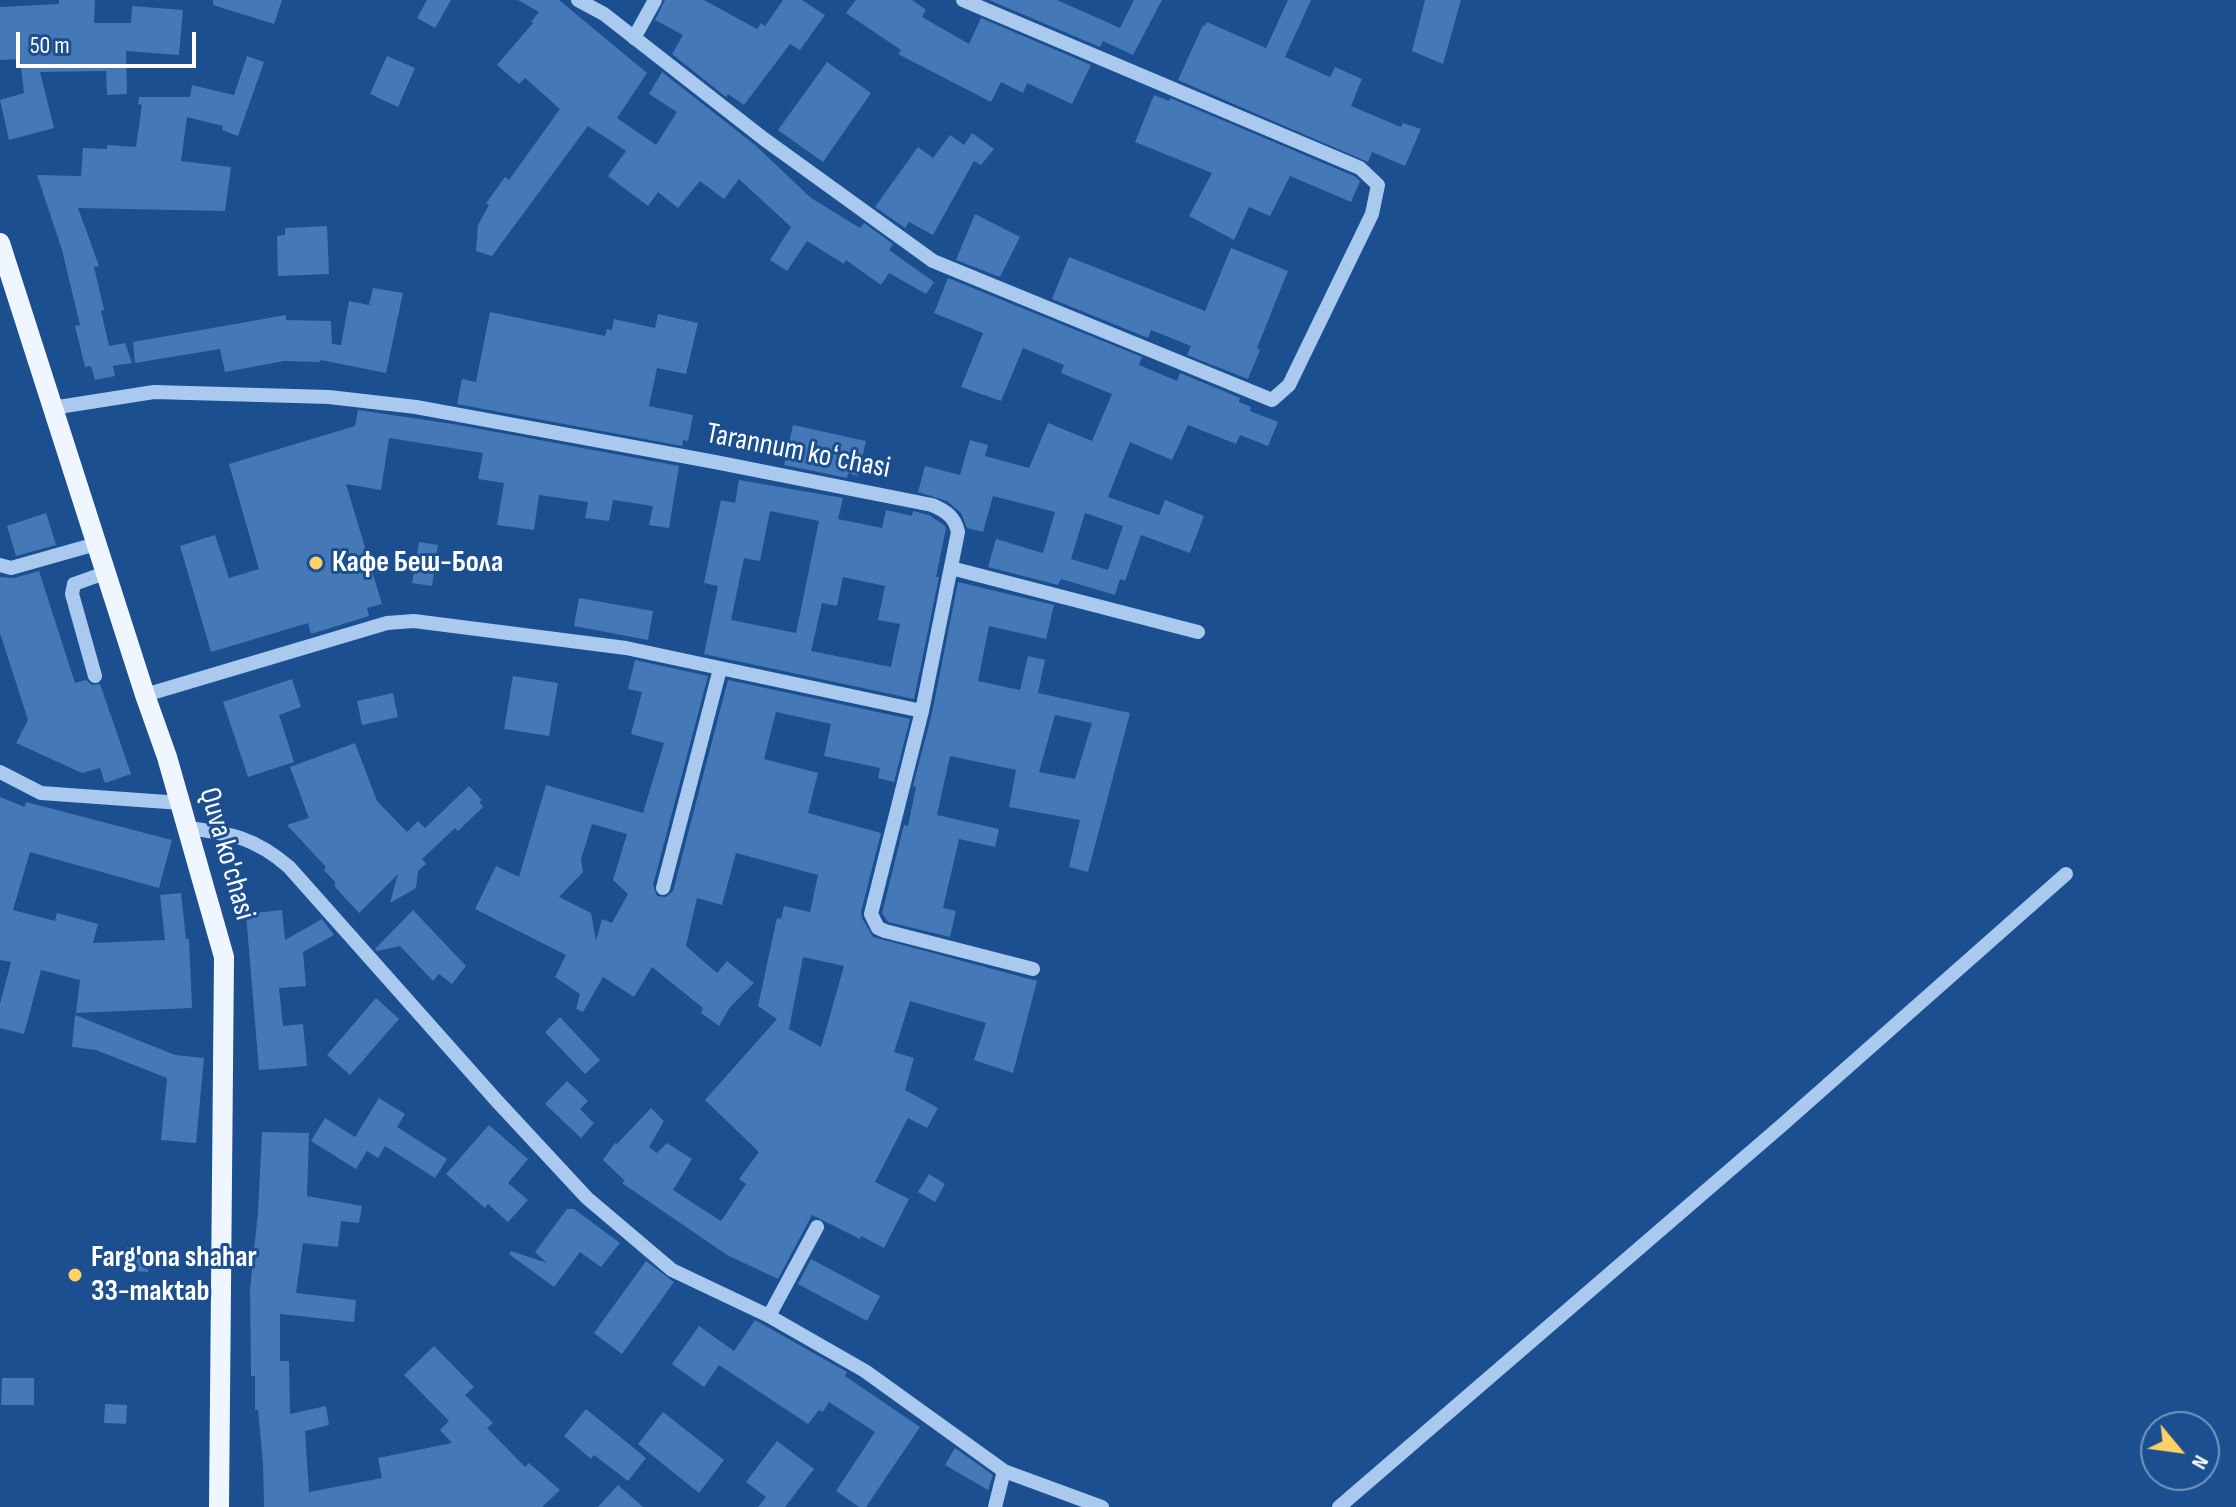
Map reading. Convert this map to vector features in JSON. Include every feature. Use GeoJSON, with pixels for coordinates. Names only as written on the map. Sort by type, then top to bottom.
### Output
{"type":"FeatureCollection","features":[{"type":"Feature","properties":{"kind":"main road","name":"Quva ko'chasi"},"geometry":{"type":"LineString","coordinates":[[0,243],[181,803],[224,957],[219,1507]]}},
{"type":"Feature","properties":{"kind":"street"},"geometry":{"type":"LineString","coordinates":[[578,0],[604,14],[764,139],[933,261],[1272,400],[1289,385],[1372,214],[1378,185],[1360,168],[963,0]]}},
{"type":"Feature","properties":{"kind":"street"},"geometry":{"type":"LineString","coordinates":[[634,38],[655,0]]}},
{"type":"Feature","properties":{"kind":"street","name":"Tarannum koʻchasi"},"geometry":{"type":"LineString","coordinates":[[52,408],[154,392],[329,397],[416,407],[715,462],[932,505],[943,510],[956,524],[958,532],[922,711],[871,914],[874,922],[885,931],[1033,969]]}},
{"type":"Feature","properties":{"kind":"street"},"geometry":{"type":"LineString","coordinates":[[0,565],[11,568],[96,544]]}},
{"type":"Feature","properties":{"kind":"street"},"geometry":{"type":"LineString","coordinates":[[951,568],[1198,632]]}},
{"type":"Feature","properties":{"kind":"street"},"geometry":{"type":"LineString","coordinates":[[95,676],[72,594],[74,584],[105,573]]}},
{"type":"Feature","properties":{"kind":"street"},"geometry":{"type":"LineString","coordinates":[[145,695],[387,623],[414,621],[626,648],[922,711]]}},
{"type":"Feature","properties":{"kind":"street"},"geometry":{"type":"LineString","coordinates":[[663,888],[720,669]]}},
{"type":"Feature","properties":{"kind":"street"},"geometry":{"type":"LineString","coordinates":[[0,772],[41,793],[181,803]]}},
{"type":"Feature","properties":{"kind":"street"},"geometry":{"type":"LineString","coordinates":[[188,828],[234,834],[269,851],[289,867],[587,1198],[672,1270],[769,1316],[865,1371],[1004,1471],[1102,1507]]}},
{"type":"Feature","properties":{"kind":"street"},"geometry":{"type":"LineString","coordinates":[[1339,1507],[1781,1126],[2066,874]]}},
{"type":"Feature","properties":{"kind":"street"},"geometry":{"type":"LineString","coordinates":[[769,1316],[817,1227]]}},
{"type":"Feature","properties":{"kind":"street"},"geometry":{"type":"LineString","coordinates":[[995,1507],[1004,1471]]}},
{"type":"Feature","properties":{"kind":"building"},"geometry":{"type":"Polygon","coordinates":[[[59,0],[95,0],[94,23],[131,23],[132,6],[183,10],[179,55],[126,51],[127,94],[107,95],[106,71],[40,72],[54,128],[9,140],[0,100],[24,93],[20,59],[0,60],[0,7],[59,4],[59,0]]]}},
{"type":"Feature","properties":{"kind":"building"},"geometry":{"type":"Polygon","coordinates":[[[213,0],[282,0],[274,24],[213,5],[213,0]]]}},
{"type":"Feature","properties":{"kind":"building"},"geometry":{"type":"Polygon","coordinates":[[[427,0],[451,0],[435,28],[417,18],[427,0]]]}},
{"type":"Feature","properties":{"kind":"building"},"geometry":{"type":"Polygon","coordinates":[[[518,0],[559,0],[647,73],[617,118],[656,145],[677,112],[649,94],[662,72],[755,145],[811,198],[860,228],[864,223],[893,244],[889,250],[934,282],[926,294],[889,273],[881,285],[846,260],[844,264],[807,241],[787,271],[770,260],[791,227],[739,179],[724,199],[700,181],[678,208],[658,192],[648,206],[608,176],[626,151],[588,126],[492,256],[476,251],[478,225],[489,205],[486,203],[505,177],[509,180],[560,109],[525,78],[519,84],[497,65],[539,12],[518,0]]]}},
{"type":"Feature","properties":{"kind":"building"},"geometry":{"type":"Polygon","coordinates":[[[665,0],[704,0],[757,29],[761,23],[765,26],[783,0],[802,0],[825,15],[800,50],[790,44],[744,105],[728,94],[726,97],[672,54],[683,35],[655,20],[665,0]]]}},
{"type":"Feature","properties":{"kind":"building"},"geometry":{"type":"Polygon","coordinates":[[[856,0],[912,0],[926,10],[922,17],[969,44],[981,18],[1091,65],[1072,104],[1027,83],[1023,93],[1001,82],[991,102],[898,54],[901,50],[846,13],[856,0]]]}},
{"type":"Feature","properties":{"kind":"building"},"geometry":{"type":"Polygon","coordinates":[[[989,0],[1057,0],[1120,28],[1134,0],[1162,0],[1133,55],[1103,41],[1100,47],[989,0]]]}},
{"type":"Feature","properties":{"kind":"building"},"geometry":{"type":"Polygon","coordinates":[[[1288,0],[1311,0],[1285,57],[1330,77],[1335,67],[1362,79],[1351,106],[1401,127],[1403,123],[1421,129],[1405,166],[1372,152],[1368,162],[1178,80],[1207,22],[1266,48],[1288,0]]]}},
{"type":"Feature","properties":{"kind":"building"},"geometry":{"type":"Polygon","coordinates":[[[1425,0],[1461,0],[1443,64],[1412,51],[1425,0]]]}},
{"type":"Feature","properties":{"kind":"building"},"geometry":{"type":"Polygon","coordinates":[[[247,56],[264,62],[238,136],[222,130],[223,126],[187,117],[181,161],[231,167],[225,211],[78,208],[99,266],[94,267],[109,346],[125,343],[132,363],[113,366],[115,376],[95,380],[91,366],[85,367],[75,326],[80,325],[62,250],[37,175],[81,176],[83,148],[107,149],[107,145],[136,147],[142,105],[138,104],[139,97],[190,97],[192,85],[234,95],[247,56]]]}},
{"type":"Feature","properties":{"kind":"building"},"geometry":{"type":"Polygon","coordinates":[[[387,56],[415,68],[398,107],[370,94],[387,56]]]}},
{"type":"Feature","properties":{"kind":"building"},"geometry":{"type":"Polygon","coordinates":[[[827,62],[871,93],[823,162],[778,130],[827,62]]]}},
{"type":"Feature","properties":{"kind":"building"},"geometry":{"type":"Polygon","coordinates":[[[1154,95],[1169,101],[1170,98],[1354,176],[1360,181],[1351,202],[1290,176],[1270,216],[1249,207],[1234,240],[1189,216],[1212,173],[1135,142],[1154,95]]]}},
{"type":"Feature","properties":{"kind":"building"},"geometry":{"type":"Polygon","coordinates":[[[972,133],[994,149],[981,165],[974,161],[933,235],[909,222],[905,228],[875,207],[918,147],[933,158],[950,135],[964,145],[972,133]]]}},
{"type":"Feature","properties":{"kind":"building"},"geometry":{"type":"Polygon","coordinates":[[[975,214],[1020,237],[1000,277],[956,260],[975,214]]]}},
{"type":"Feature","properties":{"kind":"building"},"geometry":{"type":"Polygon","coordinates":[[[327,226],[329,274],[278,276],[277,236],[285,235],[285,228],[327,226]]]}},
{"type":"Feature","properties":{"kind":"building"},"geometry":{"type":"Polygon","coordinates":[[[1231,248],[1288,271],[1248,379],[1187,355],[1191,346],[1151,330],[1148,338],[1052,299],[1069,257],[1205,311],[1231,248]]]}},
{"type":"Feature","properties":{"kind":"building"},"geometry":{"type":"Polygon","coordinates":[[[948,278],[1142,357],[1139,365],[1177,381],[1180,373],[1240,398],[1239,402],[1251,407],[1250,411],[1278,422],[1268,446],[1240,435],[1236,444],[1188,425],[1172,460],[1130,442],[1108,497],[1159,515],[1165,500],[1204,516],[1190,553],[1141,535],[1125,581],[1120,579],[1115,595],[1061,579],[1058,585],[988,567],[996,539],[1043,553],[1055,512],[993,496],[983,532],[967,528],[961,513],[947,501],[918,492],[925,466],[960,475],[970,440],[988,445],[985,456],[1029,468],[1048,423],[1092,441],[1112,394],[1061,373],[1064,365],[1023,348],[1001,401],[961,387],[983,333],[934,313],[948,278]],[[1085,513],[1071,559],[1108,570],[1123,526],[1085,513]]]}},
{"type":"Feature","properties":{"kind":"building"},"geometry":{"type":"Polygon","coordinates":[[[373,288],[403,293],[386,373],[321,360],[284,361],[225,372],[220,349],[135,363],[133,342],[286,315],[286,320],[331,321],[332,344],[341,345],[349,301],[369,305],[373,288]]]}},
{"type":"Feature","properties":{"kind":"building"},"geometry":{"type":"Polygon","coordinates":[[[490,312],[605,336],[607,329],[612,330],[614,319],[655,328],[658,314],[698,323],[686,374],[657,368],[649,406],[693,415],[688,441],[683,440],[682,446],[457,404],[462,379],[476,382],[490,312]]]}},
{"type":"Feature","properties":{"kind":"building"},"geometry":{"type":"Polygon","coordinates":[[[358,410],[453,424],[679,466],[669,528],[649,525],[653,506],[613,500],[609,521],[585,518],[588,502],[539,495],[534,530],[497,525],[504,483],[478,479],[483,453],[389,438],[381,490],[346,484],[382,604],[367,608],[369,616],[311,634],[308,623],[211,652],[180,546],[215,535],[229,578],[259,569],[229,464],[355,426],[358,410]]]}},
{"type":"Feature","properties":{"kind":"building"},"geometry":{"type":"Polygon","coordinates":[[[793,425],[866,441],[858,476],[848,473],[847,478],[784,465],[793,425]]]}},
{"type":"Feature","properties":{"kind":"building"},"geometry":{"type":"Polygon","coordinates":[[[739,480],[843,498],[838,519],[882,528],[886,510],[912,516],[913,511],[929,515],[944,525],[946,528],[936,577],[939,577],[914,699],[704,654],[718,586],[704,583],[721,500],[735,503],[739,480]],[[770,511],[760,561],[744,558],[731,620],[796,633],[819,521],[770,511]],[[843,577],[837,606],[822,603],[811,651],[891,667],[900,624],[878,620],[885,586],[843,577]]]}},
{"type":"Feature","properties":{"kind":"building"},"geometry":{"type":"Polygon","coordinates":[[[46,513],[56,545],[16,556],[7,526],[46,513]]]}},
{"type":"Feature","properties":{"kind":"building"},"geometry":{"type":"Polygon","coordinates":[[[419,542],[438,545],[432,586],[412,583],[419,542]]]}},
{"type":"Feature","properties":{"kind":"building"},"geometry":{"type":"Polygon","coordinates":[[[39,571],[75,683],[86,680],[92,685],[100,684],[131,774],[105,783],[100,768],[82,773],[16,743],[28,720],[0,633],[0,577],[14,578],[39,571]]]}},
{"type":"Feature","properties":{"kind":"building"},"geometry":{"type":"Polygon","coordinates":[[[958,582],[1054,605],[1046,639],[989,626],[978,681],[1020,690],[1028,656],[1045,660],[1038,693],[1130,713],[1088,872],[1069,867],[1080,820],[1009,807],[1016,770],[950,756],[937,815],[999,829],[995,847],[959,839],[943,908],[956,911],[950,937],[888,922],[882,913],[904,825],[908,826],[916,787],[913,786],[932,713],[958,582]],[[1055,715],[1039,772],[1075,779],[1092,723],[1055,715]]]}},
{"type":"Feature","properties":{"kind":"building"},"geometry":{"type":"Polygon","coordinates":[[[579,598],[653,611],[648,640],[574,626],[579,598]]]}},
{"type":"Feature","properties":{"kind":"building"},"geometry":{"type":"Polygon","coordinates":[[[635,660],[708,676],[653,885],[657,896],[666,897],[673,891],[728,680],[910,719],[894,782],[878,778],[880,768],[824,756],[831,724],[776,712],[764,759],[818,773],[808,813],[881,833],[861,912],[873,937],[1037,981],[1013,1073],[974,1060],[986,1023],[910,1001],[894,1052],[914,1058],[905,1090],[938,1108],[927,1128],[908,1118],[875,1182],[909,1199],[884,1248],[812,1215],[778,1279],[727,1255],[622,1183],[625,1181],[603,1160],[615,1143],[651,1108],[664,1121],[649,1147],[657,1153],[667,1143],[692,1159],[673,1190],[721,1221],[746,1184],[739,1179],[759,1152],[705,1100],[777,1019],[758,1006],[777,918],[781,919],[784,906],[810,912],[818,875],[736,853],[722,905],[697,898],[686,946],[717,973],[727,961],[754,983],[730,1007],[719,1026],[701,1013],[703,1008],[652,967],[634,997],[603,977],[583,1012],[576,1009],[580,994],[555,977],[566,955],[475,909],[496,866],[519,877],[546,785],[643,813],[664,743],[631,734],[642,692],[628,689],[635,660]],[[592,824],[581,859],[583,872],[559,897],[591,913],[596,941],[602,919],[612,923],[628,894],[613,880],[627,834],[592,824]],[[803,957],[789,1029],[821,1047],[844,966],[803,957]]]}},
{"type":"Feature","properties":{"kind":"building"},"geometry":{"type":"Polygon","coordinates":[[[513,676],[558,683],[549,736],[504,729],[513,676]]]}},
{"type":"Feature","properties":{"kind":"building"},"geometry":{"type":"Polygon","coordinates":[[[292,679],[301,707],[279,715],[294,762],[248,777],[223,702],[292,679]]]}},
{"type":"Feature","properties":{"kind":"building"},"geometry":{"type":"Polygon","coordinates":[[[393,693],[398,717],[362,725],[357,701],[393,693]]]}},
{"type":"Feature","properties":{"kind":"building"},"geometry":{"type":"Polygon","coordinates":[[[355,743],[377,801],[407,832],[418,821],[425,828],[469,786],[482,800],[479,802],[483,807],[422,859],[426,864],[418,871],[416,888],[390,903],[398,874],[359,913],[335,887],[335,882],[324,870],[326,867],[287,825],[309,818],[290,767],[355,743]]]}},
{"type":"Feature","properties":{"kind":"building"},"geometry":{"type":"Polygon","coordinates":[[[0,797],[25,807],[26,802],[172,840],[159,888],[30,852],[13,910],[55,921],[57,913],[98,924],[93,943],[165,940],[160,895],[181,893],[186,939],[189,939],[192,1008],[76,1013],[80,980],[41,970],[24,1034],[0,1028],[0,1004],[11,962],[0,960],[0,797]]]}},
{"type":"Feature","properties":{"kind":"building"},"geometry":{"type":"Polygon","coordinates":[[[282,910],[285,940],[322,919],[334,935],[303,952],[306,986],[279,988],[283,1026],[303,1024],[307,1066],[259,1070],[246,914],[282,910]]]}},
{"type":"Feature","properties":{"kind":"building"},"geometry":{"type":"Polygon","coordinates":[[[413,910],[466,966],[452,984],[439,974],[433,981],[400,946],[375,949],[413,910]]]}},
{"type":"Feature","properties":{"kind":"building"},"geometry":{"type":"Polygon","coordinates":[[[376,998],[399,1019],[350,1075],[327,1055],[376,998]]]}},
{"type":"Feature","properties":{"kind":"building"},"geometry":{"type":"Polygon","coordinates":[[[75,1015],[175,1055],[204,1058],[196,1143],[161,1140],[167,1078],[96,1050],[72,1047],[75,1015]]]}},
{"type":"Feature","properties":{"kind":"building"},"geometry":{"type":"Polygon","coordinates":[[[560,1017],[600,1060],[585,1074],[545,1032],[560,1017]]]}},
{"type":"Feature","properties":{"kind":"building"},"geometry":{"type":"Polygon","coordinates":[[[567,1081],[588,1101],[580,1109],[594,1123],[581,1138],[545,1104],[567,1081]]]}},
{"type":"Feature","properties":{"kind":"building"},"geometry":{"type":"Polygon","coordinates":[[[379,1098],[405,1114],[397,1127],[447,1159],[435,1178],[385,1146],[378,1158],[367,1151],[356,1169],[311,1141],[325,1118],[355,1137],[379,1098]]]}},
{"type":"Feature","properties":{"kind":"building"},"geometry":{"type":"Polygon","coordinates":[[[489,1125],[528,1159],[508,1183],[528,1200],[508,1222],[488,1204],[485,1208],[446,1174],[489,1125]]]}},
{"type":"Feature","properties":{"kind":"building"},"geometry":{"type":"Polygon","coordinates":[[[262,1132],[309,1133],[307,1196],[362,1206],[359,1223],[341,1221],[338,1247],[303,1243],[296,1293],[356,1300],[354,1322],[280,1314],[280,1361],[289,1361],[290,1414],[326,1406],[329,1425],[305,1431],[309,1492],[382,1478],[378,1458],[452,1443],[440,1430],[449,1421],[404,1375],[434,1346],[474,1387],[465,1395],[493,1423],[487,1428],[525,1467],[529,1463],[560,1490],[542,1507],[264,1507],[255,1376],[251,1376],[250,1289],[262,1132]]]}},
{"type":"Feature","properties":{"kind":"building"},"geometry":{"type":"Polygon","coordinates":[[[929,1174],[945,1184],[935,1202],[918,1192],[929,1174]]]}},
{"type":"Feature","properties":{"kind":"building"},"geometry":{"type":"Polygon","coordinates":[[[567,1209],[574,1209],[620,1243],[601,1267],[580,1252],[554,1287],[509,1254],[511,1251],[547,1263],[535,1252],[567,1209]]]}},
{"type":"Feature","properties":{"kind":"building"},"geometry":{"type":"Polygon","coordinates":[[[127,1247],[151,1249],[148,1272],[125,1270],[127,1247]]]}},
{"type":"Feature","properties":{"kind":"building"},"geometry":{"type":"Polygon","coordinates":[[[811,1259],[880,1296],[867,1321],[798,1284],[811,1259]]]}},
{"type":"Feature","properties":{"kind":"building"},"geometry":{"type":"Polygon","coordinates":[[[646,1261],[674,1282],[622,1354],[594,1333],[646,1261]]]}},
{"type":"Feature","properties":{"kind":"building"},"geometry":{"type":"Polygon","coordinates":[[[755,1320],[847,1372],[845,1376],[920,1427],[866,1507],[859,1507],[836,1491],[875,1432],[829,1402],[823,1412],[819,1410],[808,1424],[719,1365],[704,1387],[672,1364],[699,1326],[734,1351],[755,1320]]]}},
{"type":"Feature","properties":{"kind":"building"},"geometry":{"type":"Polygon","coordinates":[[[2,1378],[34,1378],[34,1405],[1,1405],[2,1378]]]}},
{"type":"Feature","properties":{"kind":"building"},"geometry":{"type":"Polygon","coordinates":[[[105,1404],[127,1405],[126,1424],[104,1423],[105,1404]]]}},
{"type":"Feature","properties":{"kind":"building"},"geometry":{"type":"Polygon","coordinates":[[[586,1409],[646,1458],[628,1481],[594,1455],[591,1459],[564,1436],[586,1409]]]}},
{"type":"Feature","properties":{"kind":"building"},"geometry":{"type":"Polygon","coordinates":[[[663,1412],[724,1460],[699,1493],[638,1444],[663,1412]]]}},
{"type":"Feature","properties":{"kind":"building"},"geometry":{"type":"Polygon","coordinates":[[[777,1441],[814,1469],[785,1507],[758,1507],[766,1497],[746,1482],[777,1441]]]}},
{"type":"Feature","properties":{"kind":"building"},"geometry":{"type":"Polygon","coordinates":[[[955,1448],[993,1475],[988,1490],[945,1465],[955,1448]]]}},
{"type":"Feature","properties":{"kind":"building"},"geometry":{"type":"Polygon","coordinates":[[[618,1485],[643,1507],[598,1507],[618,1485]]]}},
{"type":"Feature","properties":{"kind":"place","name":"Кафе Беш-Бола"},"geometry":{"type":"Point","coordinates":[316,563]}},
{"type":"Feature","properties":{"kind":"place","name":"Farg'ona shahar 33-maktab"},"geometry":{"type":"Point","coordinates":[75,1275]}}]}
